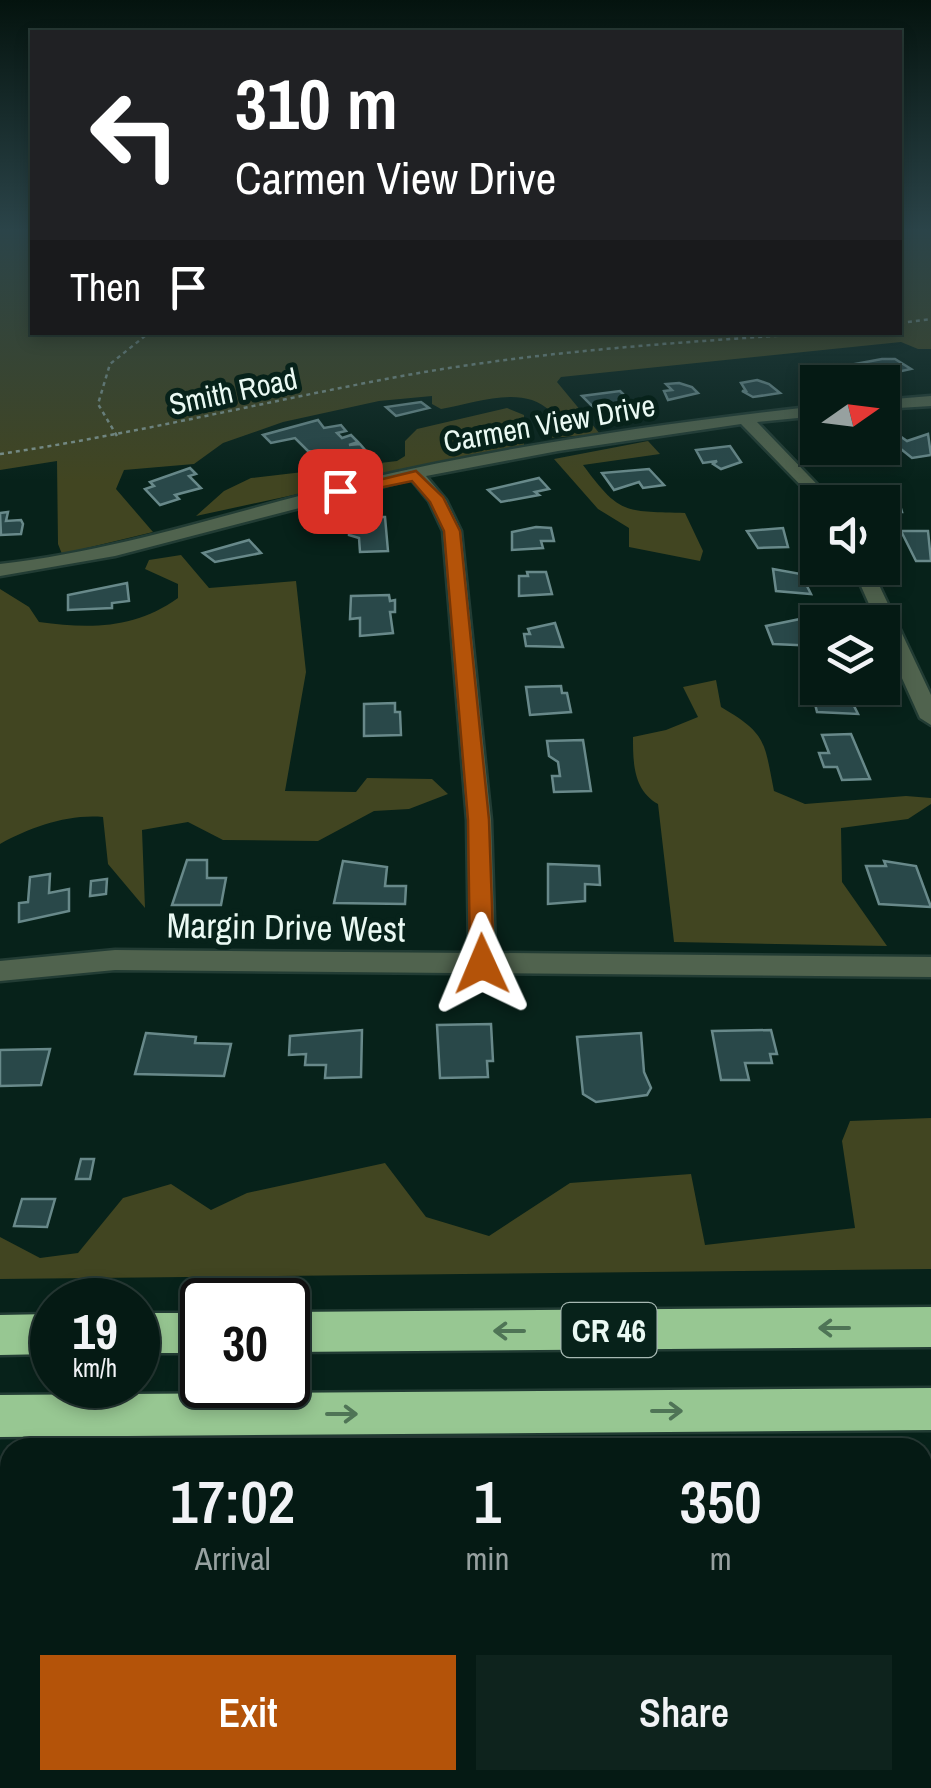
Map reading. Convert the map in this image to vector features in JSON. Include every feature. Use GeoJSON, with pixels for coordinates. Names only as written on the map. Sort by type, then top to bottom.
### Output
{"type":"FeatureCollection","features":[{"type":"Feature","properties":{"kind":"highway","name":"CR 46"},"geometry":{"type":"LineString","coordinates":[[310,1332],[931,1328]]}},
{"type":"Feature","properties":{"kind":"highway"},"geometry":{"type":"LineString","coordinates":[[0,1334],[30,1334]]}},
{"type":"Feature","properties":{"kind":"highway"},"geometry":{"type":"LineString","coordinates":[[0,1416],[931,1409]]}},
{"type":"Feature","properties":{"kind":"street"},"geometry":{"type":"LineString","coordinates":[[900,404],[931,401]]}},
{"type":"Feature","properties":{"kind":"street","name":"Carmen View Drive"},"geometry":{"type":"LineString","coordinates":[[0,570],[128,549],[303,500],[574,444],[800,413]]}},
{"type":"Feature","properties":{"kind":"street"},"geometry":{"type":"LineString","coordinates":[[746,420],[809,485]]}},
{"type":"Feature","properties":{"kind":"street"},"geometry":{"type":"LineString","coordinates":[[416,475],[438,500],[452,531],[478,820],[482,964]]}},
{"type":"Feature","properties":{"kind":"street"},"geometry":{"type":"LineString","coordinates":[[870,585],[931,718]]}},
{"type":"Feature","properties":{"kind":"street","name":"Margin Drive West"},"geometry":{"type":"LineString","coordinates":[[0,971],[115,960],[931,967]]}},
{"type":"Feature","properties":{"kind":"path"},"geometry":{"type":"LineString","coordinates":[[902,324],[931,319]]}},
{"type":"Feature","properties":{"kind":"path"},"geometry":{"type":"LineString","coordinates":[[117,436],[98,404],[110,364],[146,335]]}},
{"type":"Feature","properties":{"kind":"path","name":"Smith Road"},"geometry":{"type":"LineString","coordinates":[[0,454],[117,436],[404,376],[586,350],[791,335]]}},
{"type":"Feature","properties":{"kind":"green space"},"geometry":{"type":"Polygon","coordinates":[[[0,314],[30,314],[30,335],[902,335],[902,314],[931,314],[931,349],[901,342],[561,377],[557,382],[600,434],[549,438],[550,411],[526,398],[513,397],[441,409],[432,404],[432,396],[379,401],[283,422],[223,443],[194,464],[124,470],[116,489],[153,532],[62,554],[58,544],[57,461],[0,470],[0,314]]]}},
{"type":"Feature","properties":{"kind":"green space"},"geometry":{"type":"Polygon","coordinates":[[[507,408],[524,415],[524,445],[196,516],[224,491],[251,478],[397,461],[405,456],[405,441],[417,429],[507,408]]]}},
{"type":"Feature","properties":{"kind":"green space"},"geometry":{"type":"Polygon","coordinates":[[[648,441],[660,454],[583,465],[615,502],[625,507],[685,513],[703,551],[700,561],[629,547],[629,528],[598,509],[554,459],[648,441]]]}},
{"type":"Feature","properties":{"kind":"green space"},"geometry":{"type":"Polygon","coordinates":[[[181,555],[209,588],[296,581],[306,672],[285,791],[356,792],[367,778],[432,779],[448,794],[409,809],[374,811],[318,841],[223,840],[188,822],[142,830],[145,908],[108,864],[103,817],[50,823],[0,844],[0,589],[29,607],[39,622],[94,626],[129,621],[178,598],[178,584],[145,569],[149,560],[181,555]]]}},
{"type":"Feature","properties":{"kind":"green space"},"geometry":{"type":"Polygon","coordinates":[[[716,680],[721,707],[747,724],[761,740],[774,791],[805,804],[906,796],[931,798],[931,804],[908,819],[841,828],[842,882],[887,946],[674,942],[658,804],[639,783],[633,737],[666,730],[698,717],[683,687],[716,680]]]}},
{"type":"Feature","properties":{"kind":"green space"},"geometry":{"type":"Polygon","coordinates":[[[931,1118],[931,1269],[0,1279],[0,1237],[40,1258],[78,1253],[123,1198],[171,1184],[211,1210],[247,1193],[385,1163],[426,1217],[489,1236],[570,1183],[691,1174],[705,1245],[855,1228],[842,1141],[850,1121],[931,1118]]]}},
{"type":"Feature","properties":{"kind":"building"},"geometry":{"type":"Polygon","coordinates":[[[895,359],[911,369],[900,371],[900,365],[850,365],[895,359]]]}},
{"type":"Feature","properties":{"kind":"building"},"geometry":{"type":"Polygon","coordinates":[[[757,380],[780,393],[753,397],[742,391],[746,391],[741,383],[757,380]]]}},
{"type":"Feature","properties":{"kind":"building"},"geometry":{"type":"Polygon","coordinates":[[[679,383],[698,393],[668,400],[664,391],[672,390],[666,384],[679,383]]]}},
{"type":"Feature","properties":{"kind":"building"},"geometry":{"type":"Polygon","coordinates":[[[620,391],[630,401],[608,408],[594,408],[582,396],[620,391]]]}},
{"type":"Feature","properties":{"kind":"building"},"geometry":{"type":"Polygon","coordinates":[[[421,402],[429,408],[396,416],[386,407],[421,402]]]}},
{"type":"Feature","properties":{"kind":"building"},"geometry":{"type":"Polygon","coordinates":[[[318,420],[324,428],[341,425],[346,431],[337,433],[342,438],[351,435],[358,442],[349,445],[360,444],[366,451],[324,461],[321,453],[308,451],[295,438],[271,443],[263,435],[318,420]]]}},
{"type":"Feature","properties":{"kind":"building"},"geometry":{"type":"Polygon","coordinates":[[[928,434],[931,455],[912,458],[900,448],[900,436],[907,441],[928,434]]]}},
{"type":"Feature","properties":{"kind":"building"},"geometry":{"type":"Polygon","coordinates":[[[730,446],[741,462],[721,469],[713,464],[717,461],[703,463],[696,450],[730,446]]]}},
{"type":"Feature","properties":{"kind":"building"},"geometry":{"type":"Polygon","coordinates":[[[190,468],[196,474],[189,476],[201,488],[175,495],[179,499],[160,505],[145,489],[154,486],[150,482],[190,468]]]}},
{"type":"Feature","properties":{"kind":"building"},"geometry":{"type":"Polygon","coordinates":[[[649,469],[664,485],[643,488],[639,482],[614,490],[602,473],[649,469]]]}},
{"type":"Feature","properties":{"kind":"building"},"geometry":{"type":"Polygon","coordinates":[[[539,478],[549,489],[535,492],[539,495],[501,502],[488,490],[539,478]]]}},
{"type":"Feature","properties":{"kind":"building"},"geometry":{"type":"Polygon","coordinates":[[[8,512],[6,521],[21,520],[21,534],[1,535],[0,513],[8,512]]]}},
{"type":"Feature","properties":{"kind":"building"},"geometry":{"type":"Polygon","coordinates":[[[349,517],[385,517],[388,551],[360,552],[359,538],[349,535],[349,517]]]}},
{"type":"Feature","properties":{"kind":"building"},"geometry":{"type":"Polygon","coordinates":[[[551,528],[554,541],[541,541],[543,548],[512,550],[512,532],[551,528]]]}},
{"type":"Feature","properties":{"kind":"building"},"geometry":{"type":"Polygon","coordinates":[[[783,528],[788,547],[758,548],[747,531],[783,528]]]}},
{"type":"Feature","properties":{"kind":"building"},"geometry":{"type":"Polygon","coordinates":[[[901,531],[928,531],[931,561],[916,561],[901,531]]]}},
{"type":"Feature","properties":{"kind":"building"},"geometry":{"type":"Polygon","coordinates":[[[249,540],[261,553],[215,562],[203,553],[249,540]]]}},
{"type":"Feature","properties":{"kind":"building"},"geometry":{"type":"Polygon","coordinates":[[[773,569],[800,574],[800,585],[806,585],[811,594],[776,591],[773,569]]]}},
{"type":"Feature","properties":{"kind":"building"},"geometry":{"type":"Polygon","coordinates":[[[527,572],[546,572],[552,594],[519,596],[519,576],[528,576],[527,572]]]}},
{"type":"Feature","properties":{"kind":"building"},"geometry":{"type":"Polygon","coordinates":[[[127,583],[129,601],[112,603],[112,608],[68,610],[68,595],[127,583]]]}},
{"type":"Feature","properties":{"kind":"building"},"geometry":{"type":"Polygon","coordinates":[[[389,595],[390,601],[395,600],[395,612],[390,612],[393,633],[360,636],[360,618],[350,619],[351,596],[389,595]]]}},
{"type":"Feature","properties":{"kind":"building"},"geometry":{"type":"Polygon","coordinates":[[[800,619],[800,645],[773,644],[766,626],[800,619]]]}},
{"type":"Feature","properties":{"kind":"building"},"geometry":{"type":"Polygon","coordinates":[[[555,623],[563,647],[526,646],[524,634],[530,634],[528,629],[555,623]]]}},
{"type":"Feature","properties":{"kind":"building"},"geometry":{"type":"Polygon","coordinates":[[[561,686],[562,693],[567,693],[571,712],[530,715],[526,687],[561,686]]]}},
{"type":"Feature","properties":{"kind":"building"},"geometry":{"type":"Polygon","coordinates":[[[395,703],[395,712],[400,712],[401,735],[364,736],[364,704],[395,703]]]}},
{"type":"Feature","properties":{"kind":"building"},"geometry":{"type":"Polygon","coordinates":[[[815,705],[854,705],[858,714],[817,712],[815,705]]]}},
{"type":"Feature","properties":{"kind":"building"},"geometry":{"type":"Polygon","coordinates":[[[851,734],[870,779],[842,780],[837,767],[824,767],[819,753],[829,753],[822,735],[851,734]]]}},
{"type":"Feature","properties":{"kind":"building"},"geometry":{"type":"Polygon","coordinates":[[[583,740],[591,791],[554,792],[552,776],[560,776],[558,762],[549,756],[547,741],[583,740]]]}},
{"type":"Feature","properties":{"kind":"building"},"geometry":{"type":"Polygon","coordinates":[[[187,860],[207,860],[207,878],[226,878],[221,905],[172,905],[187,860]]]}},
{"type":"Feature","properties":{"kind":"building"},"geometry":{"type":"Polygon","coordinates":[[[343,861],[387,867],[385,886],[406,886],[405,904],[334,903],[343,861]]]}},
{"type":"Feature","properties":{"kind":"building"},"geometry":{"type":"Polygon","coordinates":[[[884,861],[916,866],[931,907],[879,904],[866,866],[886,866],[884,861]]]}},
{"type":"Feature","properties":{"kind":"building"},"geometry":{"type":"Polygon","coordinates":[[[548,864],[599,866],[600,885],[585,884],[585,901],[548,904],[548,864]]]}},
{"type":"Feature","properties":{"kind":"building"},"geometry":{"type":"Polygon","coordinates":[[[50,874],[49,893],[69,889],[69,911],[19,922],[19,903],[28,902],[30,877],[50,874]]]}},
{"type":"Feature","properties":{"kind":"building"},"geometry":{"type":"Polygon","coordinates":[[[107,879],[106,894],[90,896],[91,881],[107,879]]]}},
{"type":"Feature","properties":{"kind":"building"},"geometry":{"type":"Polygon","coordinates":[[[491,1024],[493,1061],[487,1061],[488,1077],[440,1078],[437,1025],[491,1024]]]}},
{"type":"Feature","properties":{"kind":"building"},"geometry":{"type":"Polygon","coordinates":[[[362,1030],[361,1077],[325,1078],[326,1065],[305,1065],[306,1054],[289,1055],[290,1036],[362,1030]]]}},
{"type":"Feature","properties":{"kind":"building"},"geometry":{"type":"Polygon","coordinates":[[[771,1030],[777,1054],[770,1054],[772,1063],[745,1063],[749,1080],[721,1080],[712,1031],[771,1030]]]}},
{"type":"Feature","properties":{"kind":"building"},"geometry":{"type":"Polygon","coordinates":[[[146,1033],[196,1037],[195,1043],[231,1044],[224,1076],[135,1074],[146,1033]]]}},
{"type":"Feature","properties":{"kind":"building"},"geometry":{"type":"Polygon","coordinates":[[[641,1033],[644,1072],[651,1088],[647,1095],[596,1102],[583,1094],[577,1037],[641,1033]]]}},
{"type":"Feature","properties":{"kind":"building"},"geometry":{"type":"Polygon","coordinates":[[[50,1049],[41,1085],[0,1086],[0,1050],[50,1049]]]}},
{"type":"Feature","properties":{"kind":"building"},"geometry":{"type":"Polygon","coordinates":[[[81,1159],[94,1159],[90,1179],[76,1179],[81,1159]]]}},
{"type":"Feature","properties":{"kind":"building"},"geometry":{"type":"Polygon","coordinates":[[[22,1199],[55,1199],[47,1227],[14,1226],[22,1199]]]}},
{"type":"Feature","properties":{"kind":"route"},"geometry":{"type":"LineString","coordinates":[[340,491],[416,475],[438,500],[452,531],[478,820],[482,964]]}}]}
